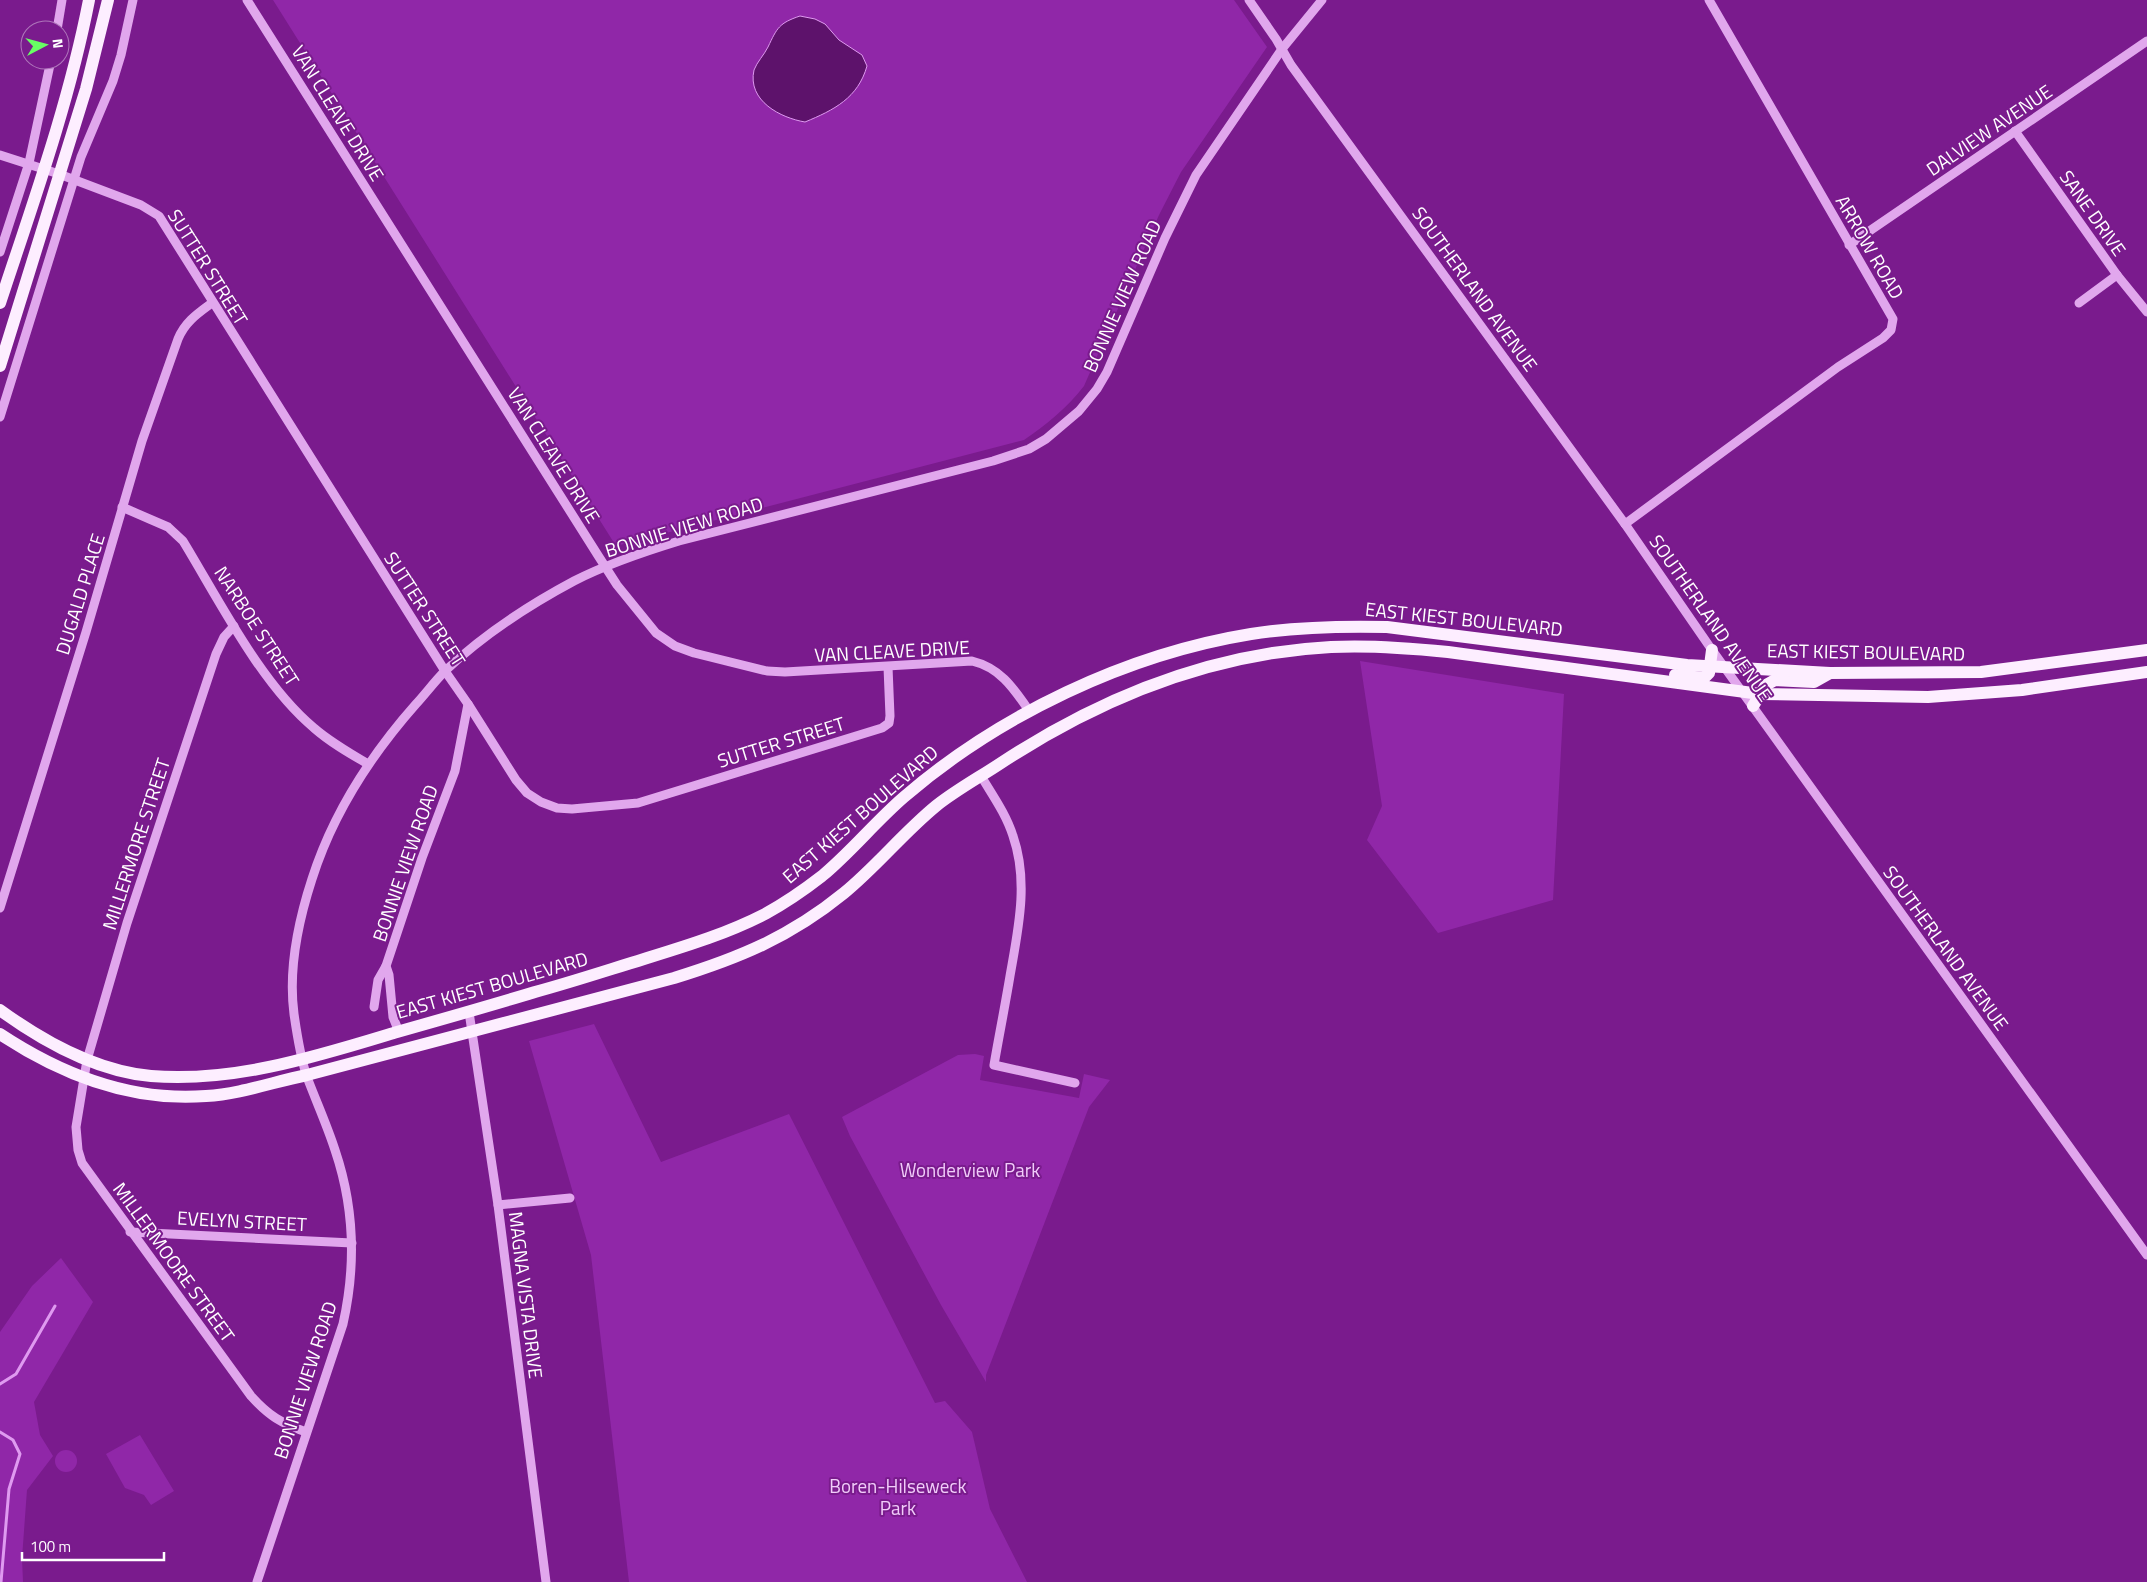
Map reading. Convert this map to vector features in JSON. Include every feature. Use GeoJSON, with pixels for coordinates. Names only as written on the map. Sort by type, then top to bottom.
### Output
{"type":"FeatureCollection","features":[{"type":"Feature","properties":{"kind":"main road"},"geometry":{"type":"LineString","coordinates":[[0,303],[44,169],[81,40],[89,0]]}},
{"type":"Feature","properties":{"kind":"main road"},"geometry":{"type":"LineString","coordinates":[[0,366],[86,90],[108,0]]}},
{"type":"Feature","properties":{"kind":"main road","name":"EAST KIEST BOULEVARD"},"geometry":{"type":"LineString","coordinates":[[0,1010],[49,1042],[87,1060],[131,1074],[174,1077],[248,1071],[469,1012],[697,943],[723,934],[761,916],[791,899],[824,874],[905,797],[957,756],[1030,712],[1108,675],[1163,654],[1253,634],[1329,628],[1387,627],[1709,667],[1830,673],[1981,672],[2147,650]]}},
{"type":"Feature","properties":{"kind":"main road"},"geometry":{"type":"LineString","coordinates":[[1329,628],[1330,647]]}},
{"type":"Feature","properties":{"kind":"main road","name":"EAST KIEST BOULEVARD"},"geometry":{"type":"LineString","coordinates":[[0,1034],[41,1060],[83,1078],[132,1092],[167,1097],[196,1096],[242,1090],[306,1075],[678,976],[730,960],[775,940],[801,925],[845,892],[936,806],[1033,742],[1132,692],[1170,678],[1232,661],[1288,651],[1330,647],[1399,647],[1760,694],[1928,697],[2022,690],[2147,672]]}},
{"type":"Feature","properties":{"kind":"main road"},"geometry":{"type":"LineString","coordinates":[[1641,679],[1663,674],[1704,678],[1709,673],[1712,650]]}},
{"type":"Feature","properties":{"kind":"main road"},"geometry":{"type":"LineString","coordinates":[[2102,656],[2106,678]]}},
{"type":"Feature","properties":{"kind":"main road"},"geometry":{"type":"LineString","coordinates":[[1753,706],[1766,685],[1775,680],[1814,682],[1830,673]]}},
{"type":"Feature","properties":{"kind":"street"},"geometry":{"type":"LineString","coordinates":[[59,20],[62,0]]}},
{"type":"Feature","properties":{"kind":"street"},"geometry":{"type":"LineString","coordinates":[[0,417],[82,157],[113,81],[121,55],[133,0]]}},
{"type":"Feature","properties":{"kind":"street","name":"VAN CLEAVE DRIVE"},"geometry":{"type":"LineString","coordinates":[[248,0],[605,567],[656,633],[675,646],[694,653],[767,671],[803,672],[972,661],[985,664],[999,672],[1009,682],[1030,712]]}},
{"type":"Feature","properties":{"kind":"street","name":"SOUTHERLAND AVENUE"},"geometry":{"type":"LineString","coordinates":[[1248,0],[1291,64],[1625,524],[1724,668],[2147,1255]]}},
{"type":"Feature","properties":{"kind":"street","name":"BONNIE VIEW ROAD"},"geometry":{"type":"LineString","coordinates":[[257,1582],[342,1324],[351,1281],[352,1243],[349,1208],[340,1166],[306,1075],[294,1010],[293,979],[299,925],[321,852],[340,811],[368,764],[390,734],[445,671],[485,639],[534,605],[574,581],[637,554],[679,541],[993,461],[1028,449],[1046,439],[1079,411],[1097,389],[1107,372],[1169,230],[1196,174],[1282,49],[1322,0]]}},
{"type":"Feature","properties":{"kind":"street","name":"ARROW ROAD"},"geometry":{"type":"LineString","coordinates":[[1625,524],[1831,372],[1883,338],[1891,330],[1893,319],[1709,0]]}},
{"type":"Feature","properties":{"kind":"street","name":"DALVIEW AVENUE"},"geometry":{"type":"LineString","coordinates":[[1849,245],[2147,41]]}},
{"type":"Feature","properties":{"kind":"street"},"geometry":{"type":"LineString","coordinates":[[0,252],[28,163],[49,70]]}},
{"type":"Feature","properties":{"kind":"street","name":"SANE DRIVE"},"geometry":{"type":"LineString","coordinates":[[2015,132],[2118,276],[2147,312]]}},
{"type":"Feature","properties":{"kind":"street","name":"SUTTER STREET"},"geometry":{"type":"LineString","coordinates":[[0,155],[28,163],[141,204],[159,216],[212,303],[516,780],[527,793],[541,802],[557,808],[620,806],[638,803],[886,726],[889,723],[890,716],[888,667]]}},
{"type":"Feature","properties":{"kind":"street"},"geometry":{"type":"LineString","coordinates":[[2079,303],[2118,276]]}},
{"type":"Feature","properties":{"kind":"street","name":"DUGALD PLACE"},"geometry":{"type":"LineString","coordinates":[[0,908],[142,441],[183,327],[212,303]]}},
{"type":"Feature","properties":{"kind":"street","name":"NARBOE STREET"},"geometry":{"type":"LineString","coordinates":[[122,507],[168,527],[183,541],[261,669],[292,707],[313,728],[337,746],[368,764]]}},
{"type":"Feature","properties":{"kind":"street","name":"MILLERMORE STREET"},"geometry":{"type":"LineString","coordinates":[[83,1078],[127,923],[216,654],[224,637],[234,626]]}},
{"type":"Feature","properties":{"kind":"street","name":"BONNIE VIEW ROAD"},"geometry":{"type":"LineString","coordinates":[[399,1032],[393,1017],[389,975],[386,966],[422,858],[455,772],[468,704]]}},
{"type":"Feature","properties":{"kind":"street"},"geometry":{"type":"LineString","coordinates":[[980,776],[1003,812],[1014,837],[1020,867],[1022,899],[1020,925],[994,1066],[1074,1083]]}},
{"type":"Feature","properties":{"kind":"street"},"geometry":{"type":"LineString","coordinates":[[374,1007],[378,980],[386,966]]}},
{"type":"Feature","properties":{"kind":"street","name":"MAGNA VISTA DRIVE"},"geometry":{"type":"LineString","coordinates":[[469,1012],[498,1205],[546,1582]]}},
{"type":"Feature","properties":{"kind":"street","name":"MILLERMOORE STREET"},"geometry":{"type":"LineString","coordinates":[[83,1078],[76,1127],[78,1150],[82,1163],[130,1232],[251,1396],[264,1411],[280,1422],[306,1432]]}},
{"type":"Feature","properties":{"kind":"street"},"geometry":{"type":"LineString","coordinates":[[498,1205],[570,1198]]}},
{"type":"Feature","properties":{"kind":"street","name":"EVELYN STREET"},"geometry":{"type":"LineString","coordinates":[[130,1232],[352,1243]]}},
{"type":"Feature","properties":{"kind":"green space"},"geometry":{"type":"Polygon","coordinates":[[[273,0],[1234,0],[1267,47],[1181,172],[1159,215],[1084,386],[1064,409],[1041,428],[1024,440],[616,546],[273,0]]]}},
{"type":"Feature","properties":{"kind":"green space"},"geometry":{"type":"Polygon","coordinates":[[[1360,661],[1564,694],[1553,900],[1438,933],[1367,840],[1382,806],[1360,661]]]}},
{"type":"Feature","properties":{"kind":"green space","name":"Boren-Hilseweck Park"},"geometry":{"type":"Polygon","coordinates":[[[594,1024],[661,1162],[789,1114],[935,1403],[945,1401],[972,1432],[990,1509],[1027,1582],[629,1582],[591,1255],[529,1041],[594,1024]]]}},
{"type":"Feature","properties":{"kind":"green space","name":"Wonderview Park"},"geometry":{"type":"Polygon","coordinates":[[[975,1054],[984,1056],[980,1080],[1079,1098],[1084,1074],[1110,1080],[1089,1107],[986,1375],[986,1382],[941,1305],[850,1136],[842,1117],[958,1055],[975,1054]]]}},
{"type":"Feature","properties":{"kind":"green space"},"geometry":{"type":"Polygon","coordinates":[[[61,1258],[93,1302],[34,1402],[40,1435],[53,1456],[27,1490],[22,1558],[23,1582],[0,1582],[0,1332],[32,1286],[61,1258]]]}},
{"type":"Feature","properties":{"kind":"green space"},"geometry":{"type":"Polygon","coordinates":[[[140,1435],[174,1491],[151,1505],[144,1495],[125,1488],[106,1454],[140,1435]]]}},
{"type":"Feature","properties":{"kind":"green space"},"geometry":{"type":"Polygon","coordinates":[[[66,1450],[74,1453],[77,1461],[74,1469],[66,1472],[58,1469],[55,1461],[58,1453],[66,1450]]]}},
{"type":"Feature","properties":{"kind":"shaded area"},"geometry":{"type":"Polygon","coordinates":[[[800,16],[815,19],[825,24],[839,40],[862,55],[867,66],[858,87],[844,102],[826,113],[805,122],[786,117],[768,106],[756,91],[753,81],[755,67],[777,31],[787,21],[800,16]]]}},
{"type":"Feature","properties":{"kind":"waterway"},"geometry":{"type":"LineString","coordinates":[[0,1384],[16,1374],[55,1306]]}},
{"type":"Feature","properties":{"kind":"waterway"},"geometry":{"type":"LineString","coordinates":[[0,1432],[13,1440],[20,1454],[9,1489],[1,1582]]}}]}
